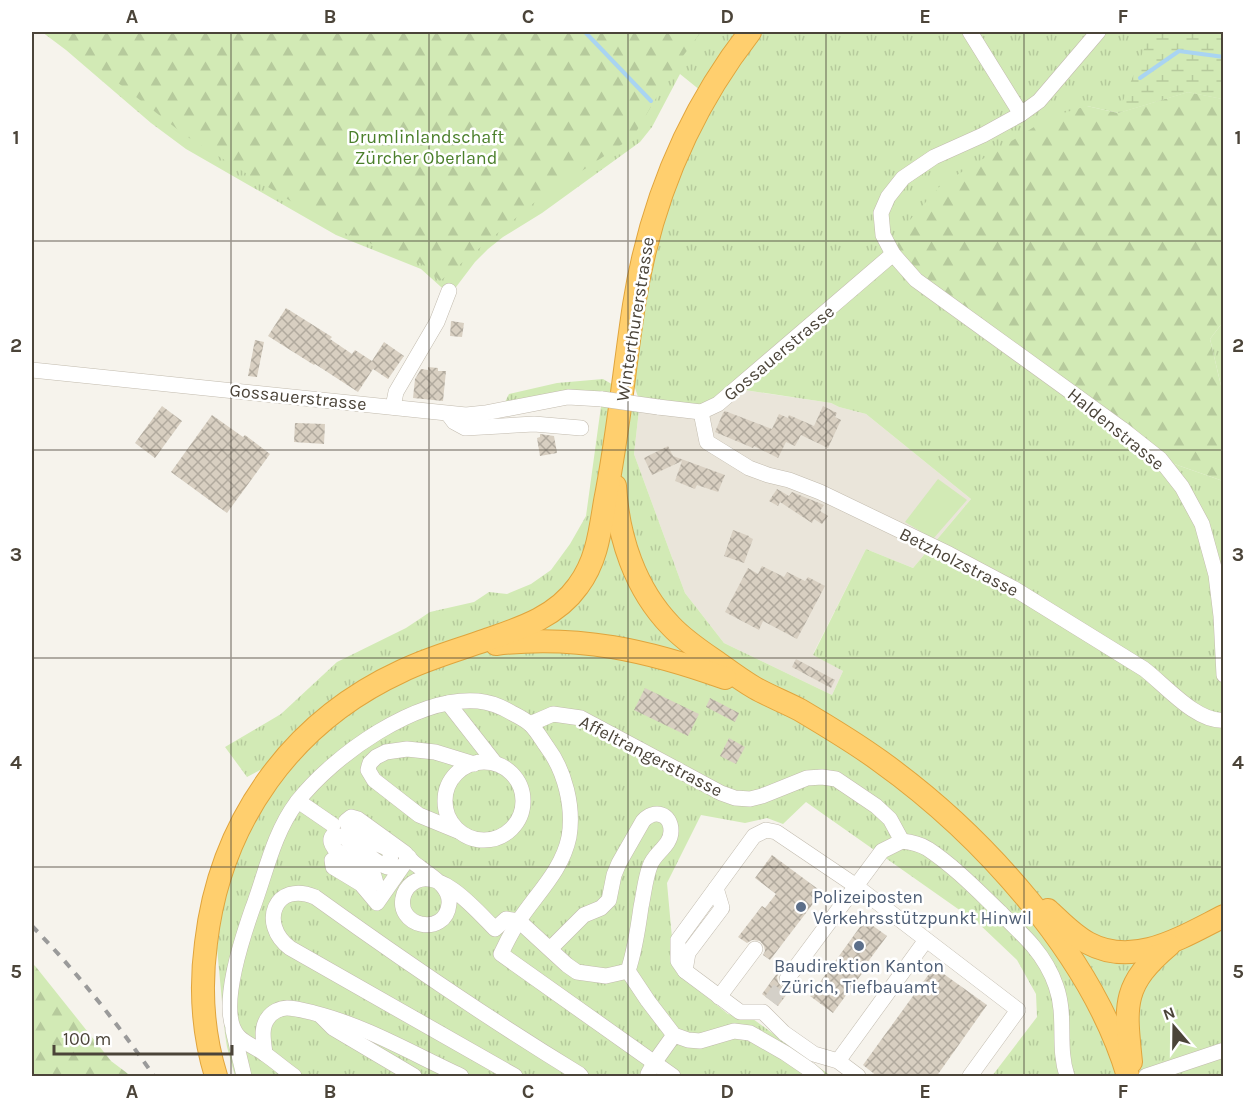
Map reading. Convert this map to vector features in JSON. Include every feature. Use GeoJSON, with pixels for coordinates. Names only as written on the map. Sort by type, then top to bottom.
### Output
{"type":"FeatureCollection","features":[{"type":"Feature","properties":{"kind":"highway","name":"Winterthurerstrasse"},"geometry":{"type":"LineString","coordinates":[[615,452],[638,284],[661,193],[677,152],[699,108],[723,69],[750,32]]}},
{"type":"Feature","properties":{"kind":"highway"},"geometry":{"type":"LineString","coordinates":[[216,1077],[205,1015],[203,980],[208,925],[226,858],[257,796],[276,768],[297,745],[353,698],[381,681],[434,658],[541,619],[562,604],[583,579],[593,559],[615,452]]}},
{"type":"Feature","properties":{"kind":"highway"},"geometry":{"type":"LineString","coordinates":[[615,452],[617,504],[624,542],[632,565],[662,616],[671,627],[700,651],[755,688],[825,725],[880,761],[929,799],[1066,927],[1095,946],[1110,951],[1132,952],[1158,947],[1173,942],[1224,916]]}},
{"type":"Feature","properties":{"kind":"highway"},"geometry":{"type":"LineString","coordinates":[[434,658],[471,649],[521,642],[592,644],[657,656],[755,688]]}},
{"type":"Feature","properties":{"kind":"highway"},"geometry":{"type":"LineString","coordinates":[[1002,869],[1035,908],[1080,973],[1111,1030],[1130,1077]]}},
{"type":"Feature","properties":{"kind":"highway"},"geometry":{"type":"LineString","coordinates":[[1130,1077],[1127,1013],[1131,992],[1148,963],[1173,942]]}},
{"type":"Feature","properties":{"kind":"street"},"geometry":{"type":"LineString","coordinates":[[970,32],[1021,114]]}},
{"type":"Feature","properties":{"kind":"street"},"geometry":{"type":"LineString","coordinates":[[893,254],[883,235],[881,213],[888,197],[903,178],[934,157],[983,135],[1039,101],[1098,32]]}},
{"type":"Feature","properties":{"kind":"street","name":"Gossauerstrasse"},"geometry":{"type":"LineString","coordinates":[[32,370],[448,414],[485,413],[568,397],[602,399],[701,412],[718,404],[737,389],[893,254]]}},
{"type":"Feature","properties":{"kind":"street","name":"Haldenstrasse"},"geometry":{"type":"LineString","coordinates":[[893,254],[916,280],[1160,459],[1182,487],[1202,524],[1216,575],[1224,675]]}},
{"type":"Feature","properties":{"kind":"street"},"geometry":{"type":"LineString","coordinates":[[393,407],[396,392],[437,322],[449,291]]}},
{"type":"Feature","properties":{"kind":"street","name":"Betzholzstrasse"},"geometry":{"type":"LineString","coordinates":[[701,412],[707,442],[741,464],[820,492],[949,554],[1013,588],[1144,669],[1187,707],[1218,721],[1224,720]]}},
{"type":"Feature","properties":{"kind":"street"},"geometry":{"type":"LineString","coordinates":[[448,414],[454,422],[465,428],[534,424],[580,428]]}},
{"type":"Feature","properties":{"kind":"street"},"geometry":{"type":"LineString","coordinates":[[244,1077],[232,1024],[230,1000],[232,979],[274,843],[285,821],[298,801],[329,768],[358,745],[387,727],[417,712],[448,703],[479,701],[504,708],[530,724],[558,765],[566,791],[570,821],[569,837],[559,865],[519,921],[501,954],[651,1070],[673,1077]]}},
{"type":"Feature","properties":{"kind":"street"},"geometry":{"type":"LineString","coordinates":[[448,703],[495,764]]}},
{"type":"Feature","properties":{"kind":"street","name":"Affeltrangerstrasse"},"geometry":{"type":"LineString","coordinates":[[530,724],[553,714],[581,718],[721,793],[735,798],[750,799],[762,796],[807,778],[836,779],[876,806],[890,819],[902,841]]}},
{"type":"Feature","properties":{"kind":"street"},"geometry":{"type":"LineString","coordinates":[[358,745],[376,757]]}},
{"type":"Feature","properties":{"kind":"street"},"geometry":{"type":"LineString","coordinates":[[458,831],[449,820],[445,806],[446,792],[456,774],[467,766],[484,762],[495,764],[510,772],[520,786],[523,803],[518,820],[507,833],[490,840],[473,839],[419,815],[374,780],[368,770],[370,763],[376,757],[386,752],[407,749],[435,752],[474,764]]}},
{"type":"Feature","properties":{"kind":"street"},"geometry":{"type":"LineString","coordinates":[[298,801],[332,834],[345,838],[392,871]]}},
{"type":"Feature","properties":{"kind":"street"},"geometry":{"type":"LineString","coordinates":[[550,949],[584,915],[606,904],[619,863],[642,821],[648,815],[662,814],[670,822],[670,836],[667,844],[651,863],[645,885],[635,949],[628,971]]}},
{"type":"Feature","properties":{"kind":"street"},"geometry":{"type":"LineString","coordinates":[[379,887],[341,861],[332,860],[332,834],[339,819],[351,817],[358,819],[438,882],[452,889],[474,907],[495,929],[506,919],[519,921],[577,972],[606,976],[628,971]]}},
{"type":"Feature","properties":{"kind":"street"},"geometry":{"type":"LineString","coordinates":[[348,818],[347,825],[356,835],[388,849],[389,866],[392,871]]}},
{"type":"Feature","properties":{"kind":"street"},"geometry":{"type":"LineString","coordinates":[[858,1077],[838,1061],[814,1054],[784,1033],[767,1007],[740,1012],[685,970],[678,961],[678,940],[754,836],[766,830],[776,832],[856,886],[1018,1010],[970,1077]]}},
{"type":"Feature","properties":{"kind":"street"},"geometry":{"type":"LineString","coordinates":[[332,834],[336,851],[355,857],[369,865],[379,887]]}},
{"type":"Feature","properties":{"kind":"street"},"geometry":{"type":"LineString","coordinates":[[787,979],[882,851],[902,841],[914,842],[927,848],[981,894],[1033,945],[1042,958],[1057,988],[1060,1002],[1063,1022],[1061,1053],[1067,1077]]}},
{"type":"Feature","properties":{"kind":"street"},"geometry":{"type":"LineString","coordinates":[[379,887],[392,871],[409,857]]}},
{"type":"Feature","properties":{"kind":"street"},"geometry":{"type":"LineString","coordinates":[[515,1077],[290,948],[277,935],[273,921],[276,905],[286,896],[299,893],[315,897],[380,944],[579,1074],[580,1077]]}},
{"type":"Feature","properties":{"kind":"street"},"geometry":{"type":"LineString","coordinates":[[247,925],[273,921]]}},
{"type":"Feature","properties":{"kind":"street"},"geometry":{"type":"LineString","coordinates":[[838,1061],[926,940]]}},
{"type":"Feature","properties":{"kind":"street"},"geometry":{"type":"LineString","coordinates":[[719,997],[755,949]]}},
{"type":"Feature","properties":{"kind":"street"},"geometry":{"type":"LineString","coordinates":[[628,971],[674,1035],[700,1041],[734,1031],[750,1033],[792,1057],[817,1077]]}},
{"type":"Feature","properties":{"kind":"street"},"geometry":{"type":"LineString","coordinates":[[265,1054],[263,1039],[266,1021],[281,1009],[290,1008],[352,1024],[461,1077]]}},
{"type":"Feature","properties":{"kind":"street"},"geometry":{"type":"LineString","coordinates":[[320,1015],[333,1028],[414,1077]]}},
{"type":"Feature","properties":{"kind":"street"},"geometry":{"type":"LineString","coordinates":[[232,1024],[239,1037],[294,1077]]}},
{"type":"Feature","properties":{"kind":"street"},"geometry":{"type":"LineString","coordinates":[[651,1070],[674,1035]]}},
{"type":"Feature","properties":{"kind":"street"},"geometry":{"type":"LineString","coordinates":[[1146,1076],[1224,1050]]}},
{"type":"Feature","properties":{"kind":"shaded area"},"geometry":{"type":"Polygon","coordinates":[[[737,389],[831,403],[866,414],[971,499],[913,568],[866,549],[813,654],[843,671],[832,695],[724,643],[685,593],[634,454],[640,401],[737,389]]]}},
{"type":"Feature","properties":{"kind":"green space"},"geometry":{"type":"Polygon","coordinates":[[[42,32],[1223,32],[1223,99],[1188,92],[1118,113],[1087,106],[1160,459],[1223,481],[1223,1076],[992,1076],[1037,1017],[1036,994],[1017,960],[978,923],[806,802],[783,824],[767,818],[745,823],[701,815],[667,883],[672,938],[670,957],[677,973],[728,1014],[753,1019],[831,1076],[235,1076],[225,1034],[217,948],[224,895],[245,838],[269,795],[306,746],[247,777],[225,747],[281,714],[337,662],[406,628],[430,612],[474,602],[489,592],[507,594],[531,584],[551,570],[570,544],[586,516],[602,399],[501,410],[509,394],[557,383],[603,379],[639,400],[633,382],[637,284],[706,95],[680,74],[652,127],[640,142],[488,249],[450,295],[421,269],[336,235],[186,149],[151,123],[42,32]],[[738,389],[718,404],[658,407],[640,401],[634,454],[685,593],[724,643],[832,695],[843,671],[813,655],[866,549],[913,568],[971,499],[866,414],[831,403],[738,389]]]}},
{"type":"Feature","properties":{"kind":"green space","name":"Drumlinlandschaft Zürcher Oberland"},"geometry":{"type":"Polygon","coordinates":[[[53,32],[701,32],[674,68],[633,137],[535,202],[440,281],[422,264],[337,230],[186,136],[53,32]]]}},
{"type":"Feature","properties":{"kind":"green space"},"geometry":{"type":"Polygon","coordinates":[[[1151,32],[1223,32],[1223,99],[1188,92],[1118,113],[1151,32]]]}},
{"type":"Feature","properties":{"kind":"green space"},"geometry":{"type":"Polygon","coordinates":[[[1188,92],[1223,99],[1223,322],[1210,339],[1223,390],[1223,481],[1160,459],[893,254],[909,221],[941,185],[1050,117],[1087,106],[1118,113],[1188,92]]]}},
{"type":"Feature","properties":{"kind":"green space"},"geometry":{"type":"Polygon","coordinates":[[[1223,322],[1223,390],[1222,390],[1210,339],[1223,322]]]}},
{"type":"Feature","properties":{"kind":"green space"},"geometry":{"type":"Polygon","coordinates":[[[938,479],[967,500],[933,539],[905,522],[938,479]]]}},
{"type":"Feature","properties":{"kind":"green space"},"geometry":{"type":"Polygon","coordinates":[[[32,963],[111,1061],[131,1076],[32,1076],[32,963]]]}},
{"type":"Feature","properties":{"kind":"building"},"geometry":{"type":"Polygon","coordinates":[[[286,308],[332,337],[330,339],[352,354],[355,350],[372,361],[384,342],[404,356],[388,379],[373,369],[358,392],[268,336],[286,308]]]}},
{"type":"Feature","properties":{"kind":"building"},"geometry":{"type":"Polygon","coordinates":[[[451,321],[464,323],[462,337],[450,336],[451,321]]]}},
{"type":"Feature","properties":{"kind":"building"},"geometry":{"type":"Polygon","coordinates":[[[255,340],[264,342],[257,377],[248,376],[255,340]]]}},
{"type":"Feature","properties":{"kind":"building"},"geometry":{"type":"Polygon","coordinates":[[[428,367],[446,371],[443,401],[413,398],[415,379],[421,369],[428,370],[428,367]]]}},
{"type":"Feature","properties":{"kind":"building"},"geometry":{"type":"Polygon","coordinates":[[[162,406],[182,421],[155,458],[135,443],[162,406]]]}},
{"type":"Feature","properties":{"kind":"building"},"geometry":{"type":"Polygon","coordinates":[[[823,406],[837,413],[835,417],[841,420],[828,448],[801,435],[795,446],[786,442],[778,458],[754,446],[753,448],[715,432],[725,411],[772,429],[779,414],[788,418],[789,415],[814,426],[823,406]]]}},
{"type":"Feature","properties":{"kind":"building"},"geometry":{"type":"Polygon","coordinates":[[[212,415],[243,437],[245,435],[270,454],[227,513],[171,472],[212,415]]]}},
{"type":"Feature","properties":{"kind":"building"},"geometry":{"type":"Polygon","coordinates":[[[295,423],[325,424],[324,444],[294,442],[295,423]]]}},
{"type":"Feature","properties":{"kind":"building"},"geometry":{"type":"Polygon","coordinates":[[[540,434],[554,436],[557,453],[540,456],[537,438],[540,434]]]}},
{"type":"Feature","properties":{"kind":"building"},"geometry":{"type":"Polygon","coordinates":[[[668,446],[673,456],[725,475],[718,492],[697,485],[695,489],[675,481],[682,461],[652,475],[644,458],[668,446]]]}},
{"type":"Feature","properties":{"kind":"building"},"geometry":{"type":"Polygon","coordinates":[[[777,489],[789,496],[792,492],[824,505],[820,511],[828,516],[822,524],[814,519],[812,523],[780,502],[778,506],[769,501],[777,489]]]}},
{"type":"Feature","properties":{"kind":"building"},"geometry":{"type":"Polygon","coordinates":[[[733,530],[753,539],[744,563],[724,556],[733,530]]]}},
{"type":"Feature","properties":{"kind":"building"},"geometry":{"type":"Polygon","coordinates":[[[762,566],[784,577],[787,572],[805,581],[808,577],[825,586],[797,639],[763,621],[759,630],[725,612],[748,568],[758,574],[762,566]]]}},
{"type":"Feature","properties":{"kind":"building"},"geometry":{"type":"Polygon","coordinates":[[[796,659],[835,680],[831,688],[792,667],[796,659]]]}},
{"type":"Feature","properties":{"kind":"building"},"geometry":{"type":"Polygon","coordinates":[[[645,688],[699,714],[688,736],[634,710],[645,688]]]}},
{"type":"Feature","properties":{"kind":"building"},"geometry":{"type":"Polygon","coordinates":[[[710,698],[739,713],[735,722],[706,707],[710,698]]]}},
{"type":"Feature","properties":{"kind":"building"},"geometry":{"type":"Polygon","coordinates":[[[729,738],[745,747],[736,764],[720,756],[729,738]]]}},
{"type":"Feature","properties":{"kind":"building","name":"Polizeiposten Verkehrsstützpunkt Hinwil"},"geometry":{"type":"Polygon","coordinates":[[[772,855],[822,892],[770,960],[763,955],[764,946],[760,941],[752,940],[747,943],[738,937],[762,906],[765,908],[776,894],[755,878],[772,855]]]}},
{"type":"Feature","properties":{"kind":"building"},"geometry":{"type":"Polygon","coordinates":[[[865,920],[887,936],[833,1013],[810,996],[865,920]]]}},
{"type":"Feature","properties":{"kind":"building"},"geometry":{"type":"Polygon","coordinates":[[[934,967],[987,1005],[936,1077],[878,1077],[863,1065],[934,967]]]}},
{"type":"Feature","properties":{"kind":"building"},"geometry":{"type":"Polygon","coordinates":[[[778,972],[778,982],[781,986],[786,989],[793,986],[778,1006],[762,994],[778,972]]]}},
{"type":"Feature","properties":{"kind":"waterway"},"geometry":{"type":"LineString","coordinates":[[585,32],[651,101]]}},
{"type":"Feature","properties":{"kind":"waterway"},"geometry":{"type":"LineString","coordinates":[[1140,78],[1179,51],[1224,57]]}},
{"type":"Feature","properties":{"kind":"tunnel"},"geometry":{"type":"LineString","coordinates":[[771,1001],[787,979]]}},
{"type":"Feature","properties":{"kind":"railway"},"geometry":{"type":"LineString","coordinates":[[32,926],[96,998],[154,1076]]}},
{"type":"Feature","properties":{"kind":"place","name":"Polizeiposten Verkehrsstützpunkt Hinwil"},"geometry":{"type":"Point","coordinates":[801,907]}},
{"type":"Feature","properties":{"kind":"place","name":"Baudirektion Kanton Zürich, Tiefbauamt"},"geometry":{"type":"Point","coordinates":[859,946]}}]}
